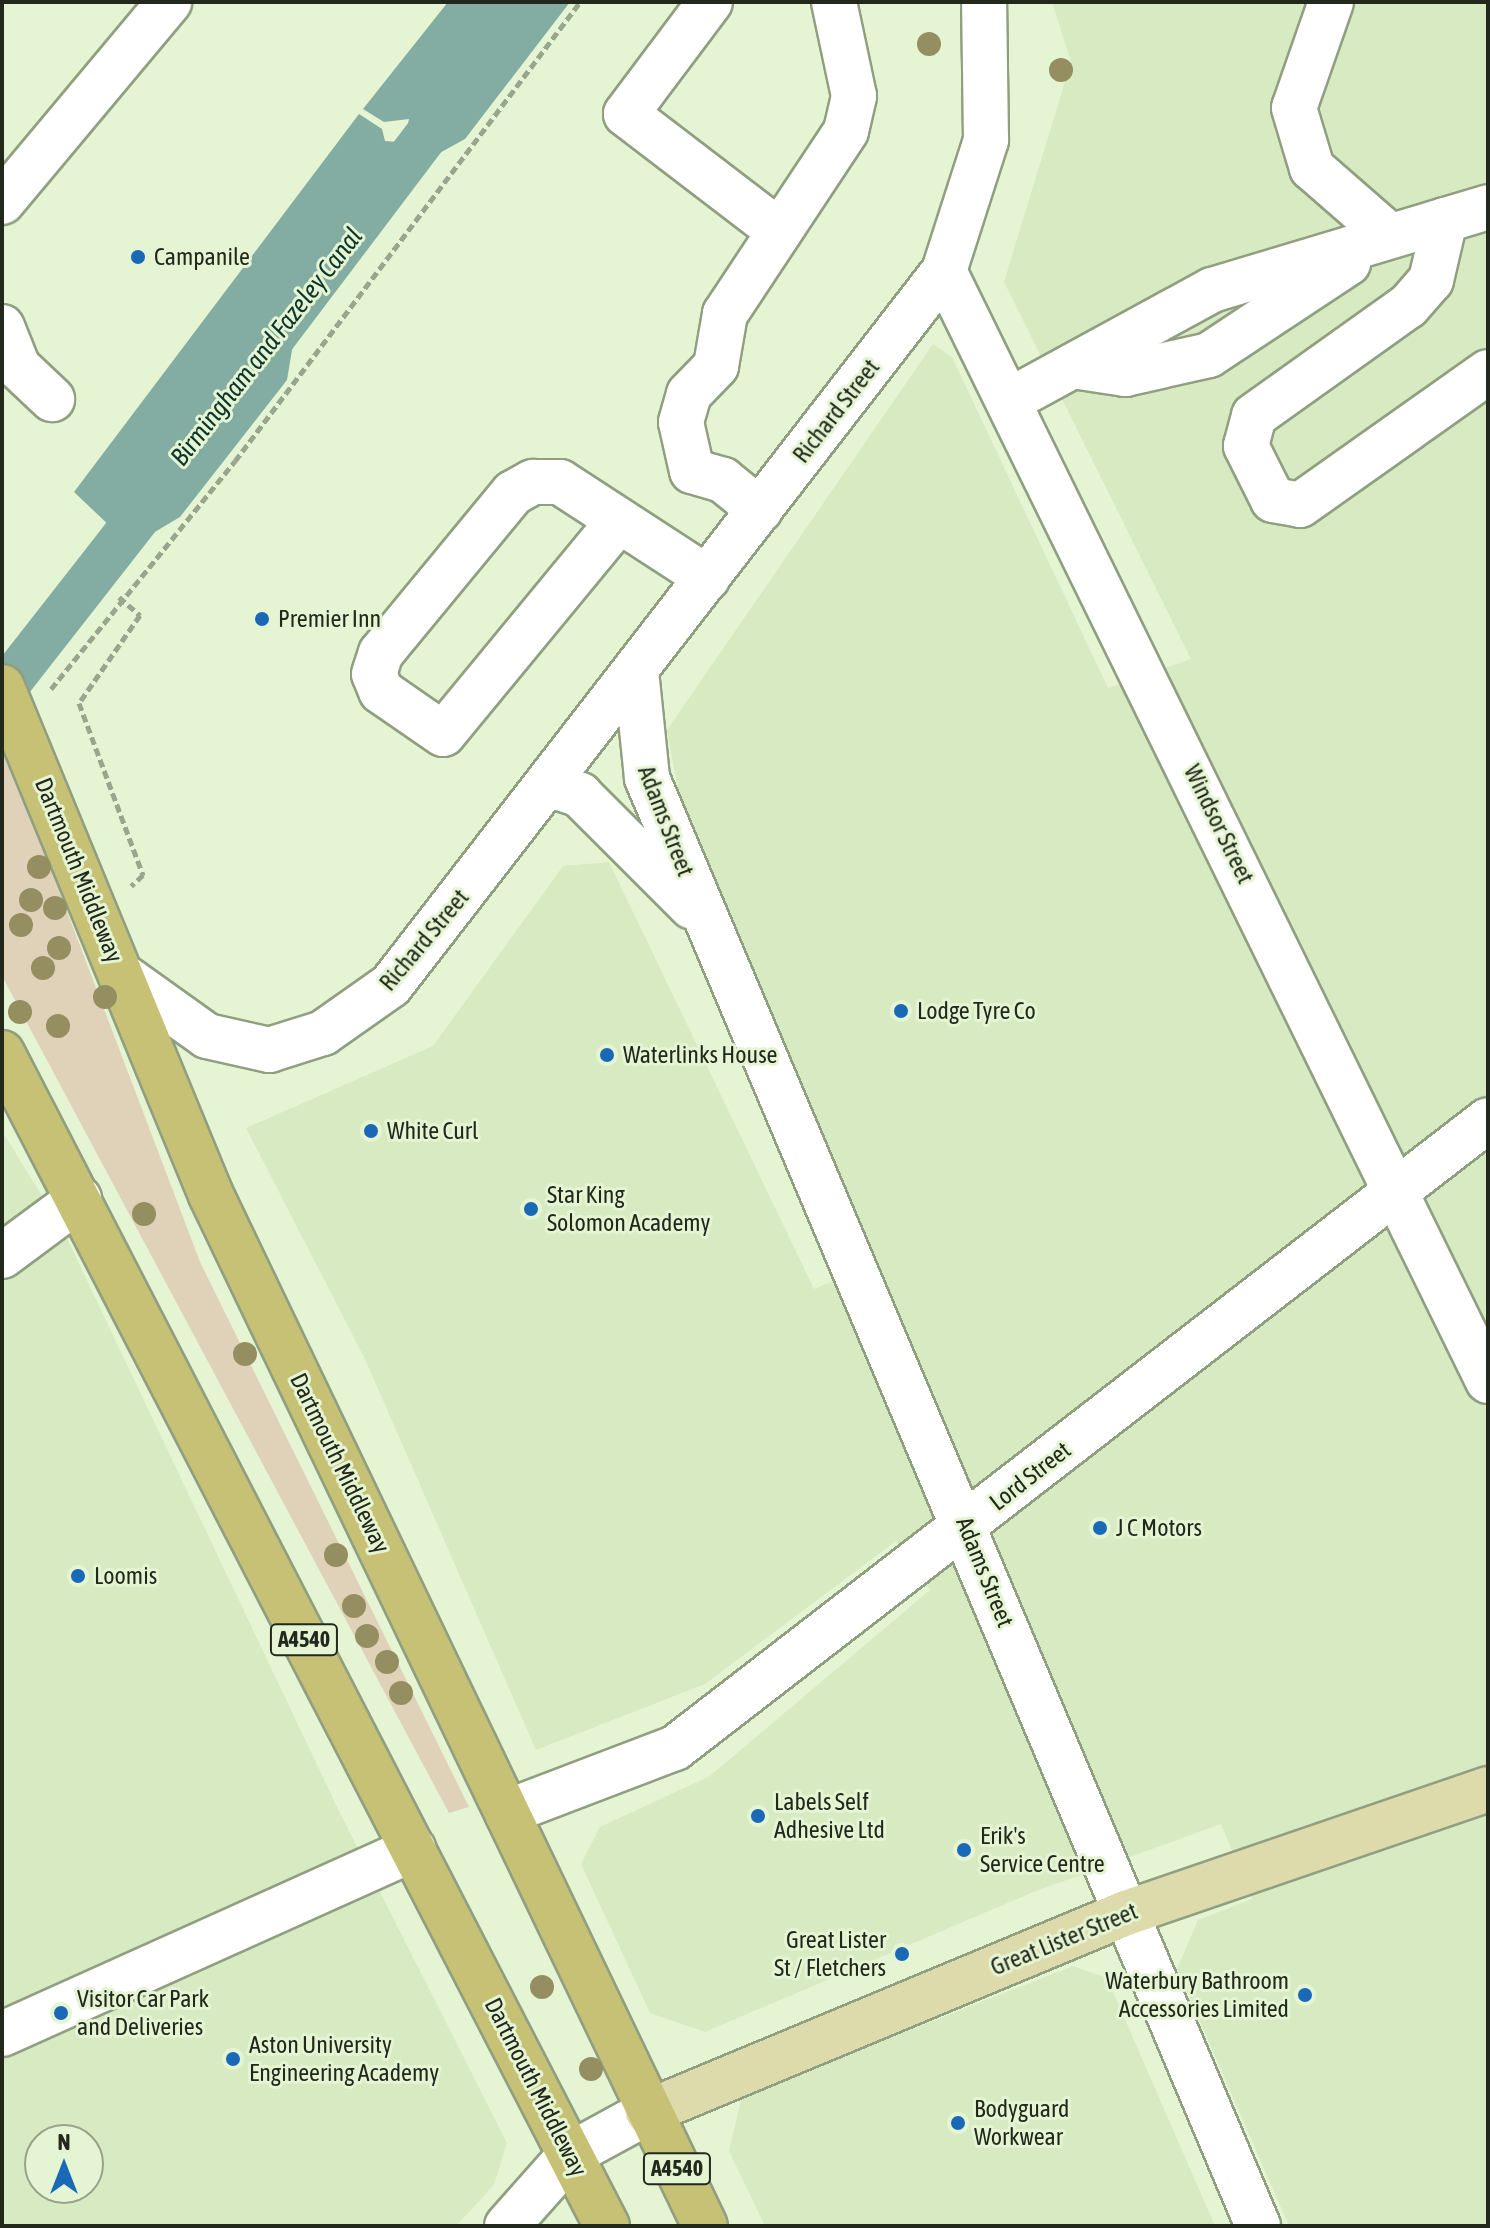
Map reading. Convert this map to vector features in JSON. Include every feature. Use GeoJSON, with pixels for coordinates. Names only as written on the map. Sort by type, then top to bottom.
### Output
{"type":"FeatureCollection","features":[{"type":"Feature","properties":{"kind":"highway","name":"Dartmouth Middleway"},"geometry":{"type":"LineString","coordinates":[[2,687],[211,1195],[705,2226]]}},
{"type":"Feature","properties":{"kind":"highway","name":"Dartmouth Middleway"},"geometry":{"type":"LineString","coordinates":[[2,1053],[607,2226]]}},
{"type":"Feature","properties":{"kind":"main road","name":"Great Lister Street"},"geometry":{"type":"LineString","coordinates":[[648,2112],[1126,1913],[1488,1789]]}},
{"type":"Feature","properties":{"kind":"street"},"geometry":{"type":"LineString","coordinates":[[2,202],[169,2]]}},
{"type":"Feature","properties":{"kind":"street"},"geometry":{"type":"LineString","coordinates":[[710,2],[626,114],[779,231]]}},
{"type":"Feature","properties":{"kind":"street"},"geometry":{"type":"LineString","coordinates":[[760,510],[723,480],[719,446],[682,428],[689,394],[716,366],[725,314],[846,131],[854,96],[834,2]]}},
{"type":"Feature","properties":{"kind":"street","name":"Richard Street"},"geometry":{"type":"LineString","coordinates":[[123,976],[207,1036],[269,1050],[323,1033],[391,985],[555,778],[944,271],[986,140],[984,2]]}},
{"type":"Feature","properties":{"kind":"street"},"geometry":{"type":"LineString","coordinates":[[1331,2],[1294,108],[1312,168],[1390,236]]}},
{"type":"Feature","properties":{"kind":"street"},"geometry":{"type":"LineString","coordinates":[[1012,399],[1212,290],[1488,207]]}},
{"type":"Feature","properties":{"kind":"street"},"geometry":{"type":"LineString","coordinates":[[1445,220],[1431,280],[1408,306],[1254,416],[1246,446],[1273,500],[1300,505],[1488,372]]}},
{"type":"Feature","properties":{"kind":"street","name":"Windsor Street"},"geometry":{"type":"LineString","coordinates":[[944,271],[1012,399],[1398,1189],[1488,1381]]}},
{"type":"Feature","properties":{"kind":"street"},"geometry":{"type":"LineString","coordinates":[[2,327],[18,367],[52,399]]}},
{"type":"Feature","properties":{"kind":"street"},"geometry":{"type":"LineString","coordinates":[[617,523],[443,734],[381,691],[374,674],[381,653],[513,493],[533,482],[560,482],[617,523],[708,578]]}},
{"type":"Feature","properties":{"kind":"street","name":"Adams Street"},"geometry":{"type":"LineString","coordinates":[[636,671],[641,754],[705,920],[966,1525],[1258,2226]]}},
{"type":"Feature","properties":{"kind":"street"},"geometry":{"type":"LineString","coordinates":[[555,778],[641,754]]}},
{"type":"Feature","properties":{"kind":"street","name":"Adams Street"},"geometry":{"type":"LineString","coordinates":[[555,778],[580,795],[705,920]]}},
{"type":"Feature","properties":{"kind":"street","name":"Lord Street"},"geometry":{"type":"LineString","coordinates":[[507,1812],[675,1748],[1488,1120]]}},
{"type":"Feature","properties":{"kind":"street"},"geometry":{"type":"LineString","coordinates":[[2,1256],[79,1199]]}},
{"type":"Feature","properties":{"kind":"street"},"geometry":{"type":"LineString","coordinates":[[2,2034],[413,1849]]}},
{"type":"Feature","properties":{"kind":"street"},"geometry":{"type":"LineString","coordinates":[[507,2226],[571,2154],[648,2112]]}},
{"type":"Feature","properties":{"kind":"path"},"geometry":{"type":"LineString","coordinates":[[51,689],[119,597],[235,461],[580,2]]}},
{"type":"Feature","properties":{"kind":"path"},"geometry":{"type":"LineString","coordinates":[[98,916],[143,875],[79,703],[140,615],[119,597]]}},
{"type":"Feature","properties":{"kind":"shaded area"},"geometry":{"type":"Polygon","coordinates":[[[1052,2],[1488,2],[1488,2226],[1289,2226],[1177,1969],[1198,1920],[1252,1899],[1221,1824],[1031,1893],[705,2032],[650,2013],[581,1864],[600,1827],[710,1776],[930,1590],[896,1541],[705,1684],[536,1750],[365,1359],[246,1128],[433,1046],[563,866],[609,862],[814,1289],[864,1268],[685,826],[667,730],[933,344],[952,357],[1108,688],[1191,659],[1004,282],[1071,62],[1052,2]]]}},
{"type":"Feature","properties":{"kind":"shaded area"},"geometry":{"type":"Polygon","coordinates":[[[2,740],[200,1262],[469,1807],[449,1813],[2,976],[2,740]]]}},
{"type":"Feature","properties":{"kind":"shaded area"},"geometry":{"type":"Polygon","coordinates":[[[2,1131],[63,1230],[339,1811],[507,2143],[494,2185],[456,2226],[2,2226],[2,1131]]]}},
{"type":"Feature","properties":{"kind":"shaded area","name":"Bodyguard Workwear"},"geometry":{"type":"Polygon","coordinates":[[[1073,1966],[1107,1978],[1215,2226],[765,2226],[729,2151],[742,2096],[1073,1966]]]}},
{"type":"Feature","properties":{"kind":"water"},"geometry":{"type":"Polygon","coordinates":[[[448,2],[570,2],[465,139],[398,176],[409,119],[384,122],[363,109],[448,2]]]}},
{"type":"Feature","properties":{"kind":"water"},"geometry":{"type":"Polygon","coordinates":[[[359,114],[382,129],[385,141],[398,142],[266,313],[267,323],[300,302],[287,380],[180,517],[106,561],[113,529],[74,492],[359,114]]]}},
{"type":"Feature","properties":{"kind":"waterway","name":"Birmingham and Fazeley Canal"},"geometry":{"type":"LineString","coordinates":[[264,350],[432,128]]}},
{"type":"Feature","properties":{"kind":"waterway","name":"Birmingham and Fazeley Canal"},"geometry":{"type":"LineString","coordinates":[[2,692],[141,514]]}},
{"type":"Feature","properties":{"kind":"place","name":"Campanile"},"geometry":{"type":"Point","coordinates":[138,257]}},
{"type":"Feature","properties":{"kind":"place","name":"Premier Inn"},"geometry":{"type":"Point","coordinates":[262,619]}},
{"type":"Feature","properties":{"kind":"place","name":"Lodge Tyre Co"},"geometry":{"type":"Point","coordinates":[901,1011]}},
{"type":"Feature","properties":{"kind":"place","name":"Waterlinks House"},"geometry":{"type":"Point","coordinates":[607,1055]}},
{"type":"Feature","properties":{"kind":"place","name":"White Curl"},"geometry":{"type":"Point","coordinates":[371,1131]}},
{"type":"Feature","properties":{"kind":"place","name":"Star King Solomon Academy"},"geometry":{"type":"Point","coordinates":[531,1209]}},
{"type":"Feature","properties":{"kind":"place","name":"J C Motors"},"geometry":{"type":"Point","coordinates":[1100,1528]}},
{"type":"Feature","properties":{"kind":"place","name":"Loomis"},"geometry":{"type":"Point","coordinates":[78,1576]}},
{"type":"Feature","properties":{"kind":"place","name":"Labels Self Adhesive Ltd"},"geometry":{"type":"Point","coordinates":[758,1816]}},
{"type":"Feature","properties":{"kind":"place","name":"Erik's Service Centre"},"geometry":{"type":"Point","coordinates":[964,1850]}},
{"type":"Feature","properties":{"kind":"place","name":"Great Lister St / Fletchers"},"geometry":{"type":"Point","coordinates":[902,1954]}},
{"type":"Feature","properties":{"kind":"place","name":"Waterbury Bathroom Accessories Limited"},"geometry":{"type":"Point","coordinates":[1305,1995]}},
{"type":"Feature","properties":{"kind":"place","name":"Visitor Car Park and Deliveries"},"geometry":{"type":"Point","coordinates":[61,2013]}},
{"type":"Feature","properties":{"kind":"place","name":"Aston University Engineering Academy"},"geometry":{"type":"Point","coordinates":[233,2059]}},
{"type":"Feature","properties":{"kind":"place","name":"Bodyguard Workwear"},"geometry":{"type":"Point","coordinates":[958,2123]}}]}
